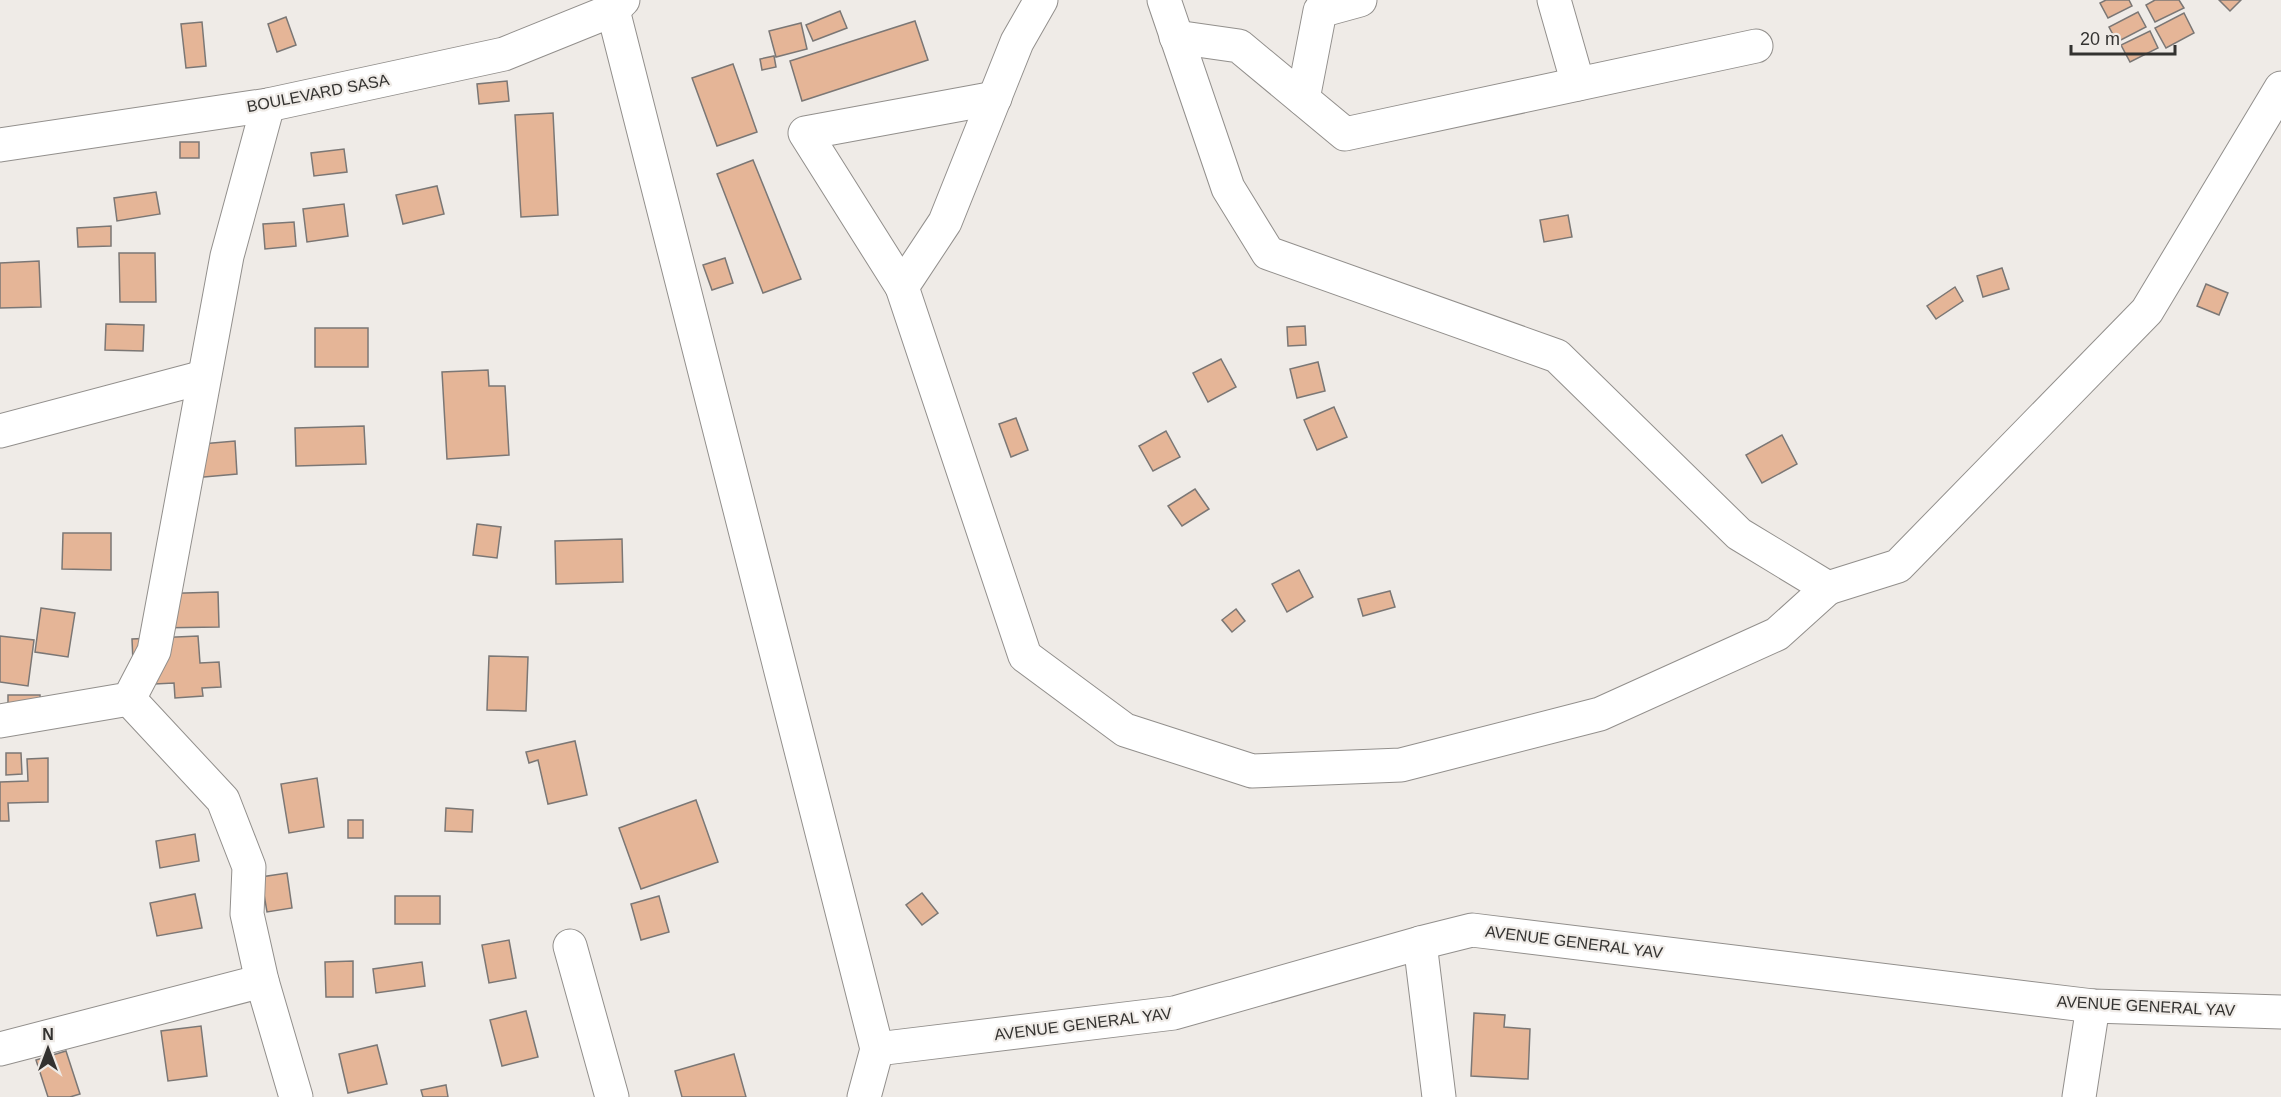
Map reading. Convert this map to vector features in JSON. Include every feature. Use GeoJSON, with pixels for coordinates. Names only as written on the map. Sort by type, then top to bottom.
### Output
{"type":"FeatureCollection","features":[{"type":"Feature","properties":{"kind":"street"},"geometry":{"type":"LineString","coordinates":[[902,287],[945,222],[1017,42],[1041,0]]}},
{"type":"Feature","properties":{"kind":"street"},"geometry":{"type":"LineString","coordinates":[[1164,0],[1228,188],[1268,253],[1557,356],[1739,534],[1828,588]]}},
{"type":"Feature","properties":{"kind":"street"},"geometry":{"type":"LineString","coordinates":[[1304,99],[1320,11],[1360,0]]}},
{"type":"Feature","properties":{"kind":"street"},"geometry":{"type":"LineString","coordinates":[[1554,0],[1578,84]]}},
{"type":"Feature","properties":{"kind":"street"},"geometry":{"type":"LineString","coordinates":[[618,5],[877,1049],[864,1097]]}},
{"type":"Feature","properties":{"kind":"street","name":"BOULEVARD SASA"},"geometry":{"type":"LineString","coordinates":[[0,145],[268,105],[504,54],[618,5]]}},
{"type":"Feature","properties":{"kind":"street"},"geometry":{"type":"LineString","coordinates":[[1176,37],[1239,46],[1346,134],[1756,46]]}},
{"type":"Feature","properties":{"kind":"street"},"geometry":{"type":"LineString","coordinates":[[995,98],[805,133],[902,287],[1025,656],[1125,730],[1252,771],[1401,765],[1599,714],[1777,634],[1828,588],[1898,566],[2147,311],[2281,88]]}},
{"type":"Feature","properties":{"kind":"street"},"geometry":{"type":"LineString","coordinates":[[129,699],[154,651],[227,256],[268,105]]}},
{"type":"Feature","properties":{"kind":"street"},"geometry":{"type":"LineString","coordinates":[[0,431],[204,377]]}},
{"type":"Feature","properties":{"kind":"street"},"geometry":{"type":"LineString","coordinates":[[0,721],[129,699]]}},
{"type":"Feature","properties":{"kind":"street"},"geometry":{"type":"LineString","coordinates":[[129,699],[223,800],[249,867],[247,914],[262,981],[296,1097]]}},
{"type":"Feature","properties":{"kind":"street","name":"AVENUE GENERAL YAV"},"geometry":{"type":"LineString","coordinates":[[877,1049],[1174,1013],[1472,930],[2093,1006],[2281,1012]]}},
{"type":"Feature","properties":{"kind":"street"},"geometry":{"type":"LineString","coordinates":[[1420,943],[1439,1097]]}},
{"type":"Feature","properties":{"kind":"street"},"geometry":{"type":"LineString","coordinates":[[570,946],[612,1097]]}},
{"type":"Feature","properties":{"kind":"street"},"geometry":{"type":"LineString","coordinates":[[0,1049],[262,981]]}},
{"type":"Feature","properties":{"kind":"street"},"geometry":{"type":"LineString","coordinates":[[2079,1097],[2093,1006]]}},
{"type":"Feature","properties":{"kind":"building"},"geometry":{"type":"Polygon","coordinates":[[[2106,0],[2129,0],[2132,6],[2108,18],[2100,3],[2106,0]]]}},
{"type":"Feature","properties":{"kind":"building"},"geometry":{"type":"Polygon","coordinates":[[[2155,0],[2179,0],[2184,8],[2155,22],[2146,5],[2155,0]]]}},
{"type":"Feature","properties":{"kind":"building"},"geometry":{"type":"Polygon","coordinates":[[[2219,0],[2241,0],[2230,11],[2219,0]]]}},
{"type":"Feature","properties":{"kind":"building"},"geometry":{"type":"Polygon","coordinates":[[[840,11],[847,28],[813,41],[806,25],[840,11]]]}},
{"type":"Feature","properties":{"kind":"building"},"geometry":{"type":"Polygon","coordinates":[[[2138,12],[2146,27],[2117,42],[2109,27],[2138,12]]]}},
{"type":"Feature","properties":{"kind":"building"},"geometry":{"type":"Polygon","coordinates":[[[2184,13],[2194,33],[2166,48],[2155,28],[2184,13]]]}},
{"type":"Feature","properties":{"kind":"building"},"geometry":{"type":"Polygon","coordinates":[[[286,17],[296,45],[277,52],[268,24],[286,17]]]}},
{"type":"Feature","properties":{"kind":"building"},"geometry":{"type":"Polygon","coordinates":[[[915,21],[928,60],[802,101],[790,61],[915,21]]]}},
{"type":"Feature","properties":{"kind":"building"},"geometry":{"type":"Polygon","coordinates":[[[202,22],[206,66],[186,68],[181,24],[202,22]]]}},
{"type":"Feature","properties":{"kind":"building"},"geometry":{"type":"Polygon","coordinates":[[[801,23],[807,49],[776,57],[769,31],[801,23]]]}},
{"type":"Feature","properties":{"kind":"building"},"geometry":{"type":"Polygon","coordinates":[[[2150,31],[2158,48],[2130,62],[2121,45],[2150,31]]]}},
{"type":"Feature","properties":{"kind":"building"},"geometry":{"type":"Polygon","coordinates":[[[774,56],[776,67],[762,70],[760,59],[774,56]]]}},
{"type":"Feature","properties":{"kind":"building"},"geometry":{"type":"Polygon","coordinates":[[[733,64],[757,132],[717,146],[692,78],[733,64]]]}},
{"type":"Feature","properties":{"kind":"building"},"geometry":{"type":"Polygon","coordinates":[[[507,81],[509,101],[479,104],[477,84],[507,81]]]}},
{"type":"Feature","properties":{"kind":"building"},"geometry":{"type":"Polygon","coordinates":[[[553,113],[558,215],[521,217],[515,115],[553,113]]]}},
{"type":"Feature","properties":{"kind":"building"},"geometry":{"type":"Polygon","coordinates":[[[180,142],[199,142],[199,158],[180,158],[180,142]]]}},
{"type":"Feature","properties":{"kind":"building"},"geometry":{"type":"Polygon","coordinates":[[[344,149],[347,172],[314,176],[311,153],[344,149]]]}},
{"type":"Feature","properties":{"kind":"building"},"geometry":{"type":"Polygon","coordinates":[[[753,160],[801,279],[763,293],[717,174],[753,160]]]}},
{"type":"Feature","properties":{"kind":"building"},"geometry":{"type":"Polygon","coordinates":[[[437,186],[444,214],[403,224],[396,195],[437,186]]]}},
{"type":"Feature","properties":{"kind":"building"},"geometry":{"type":"Polygon","coordinates":[[[156,192],[160,214],[117,221],[114,198],[156,192]]]}},
{"type":"Feature","properties":{"kind":"building"},"geometry":{"type":"Polygon","coordinates":[[[344,204],[348,236],[307,242],[303,209],[344,204]]]}},
{"type":"Feature","properties":{"kind":"building"},"geometry":{"type":"Polygon","coordinates":[[[1568,215],[1572,237],[1544,242],[1540,220],[1568,215]]]}},
{"type":"Feature","properties":{"kind":"building"},"geometry":{"type":"Polygon","coordinates":[[[294,222],[296,246],[265,249],[263,224],[294,222]]]}},
{"type":"Feature","properties":{"kind":"building"},"geometry":{"type":"Polygon","coordinates":[[[111,226],[111,246],[78,247],[77,228],[111,226]]]}},
{"type":"Feature","properties":{"kind":"building"},"geometry":{"type":"Polygon","coordinates":[[[119,253],[155,253],[156,302],[120,302],[119,253]]]}},
{"type":"Feature","properties":{"kind":"building"},"geometry":{"type":"Polygon","coordinates":[[[725,258],[733,283],[712,290],[703,265],[725,258]]]}},
{"type":"Feature","properties":{"kind":"building"},"geometry":{"type":"Polygon","coordinates":[[[39,261],[41,307],[0,308],[0,263],[39,261]]]}},
{"type":"Feature","properties":{"kind":"building"},"geometry":{"type":"Polygon","coordinates":[[[2002,268],[2009,289],[1983,297],[1977,276],[2002,268]]]}},
{"type":"Feature","properties":{"kind":"building"},"geometry":{"type":"Polygon","coordinates":[[[2206,284],[2228,293],[2219,315],[2197,306],[2206,284]]]}},
{"type":"Feature","properties":{"kind":"building"},"geometry":{"type":"Polygon","coordinates":[[[1955,287],[1963,301],[1936,319],[1927,306],[1955,287]]]}},
{"type":"Feature","properties":{"kind":"building"},"geometry":{"type":"Polygon","coordinates":[[[106,324],[144,325],[143,351],[105,350],[106,324]]]}},
{"type":"Feature","properties":{"kind":"building"},"geometry":{"type":"Polygon","coordinates":[[[1305,326],[1306,345],[1288,346],[1287,327],[1305,326]]]}},
{"type":"Feature","properties":{"kind":"building"},"geometry":{"type":"Polygon","coordinates":[[[315,328],[368,328],[368,367],[315,367],[315,328]]]}},
{"type":"Feature","properties":{"kind":"building"},"geometry":{"type":"Polygon","coordinates":[[[1221,359],[1236,387],[1208,402],[1193,373],[1221,359]]]}},
{"type":"Feature","properties":{"kind":"building"},"geometry":{"type":"Polygon","coordinates":[[[1318,362],[1325,391],[1297,398],[1290,369],[1318,362]]]}},
{"type":"Feature","properties":{"kind":"building"},"geometry":{"type":"Polygon","coordinates":[[[488,370],[489,386],[505,386],[509,455],[447,459],[442,372],[488,370]]]}},
{"type":"Feature","properties":{"kind":"building"},"geometry":{"type":"Polygon","coordinates":[[[1334,407],[1347,437],[1317,450],[1304,420],[1334,407]]]}},
{"type":"Feature","properties":{"kind":"building"},"geometry":{"type":"Polygon","coordinates":[[[1016,418],[1028,450],[1011,457],[999,424],[1016,418]]]}},
{"type":"Feature","properties":{"kind":"building"},"geometry":{"type":"Polygon","coordinates":[[[364,426],[366,464],[296,466],[295,428],[364,426]]]}},
{"type":"Feature","properties":{"kind":"building"},"geometry":{"type":"Polygon","coordinates":[[[1166,431],[1180,457],[1153,471],[1139,446],[1166,431]]]}},
{"type":"Feature","properties":{"kind":"building"},"geometry":{"type":"Polygon","coordinates":[[[1782,435],[1797,464],[1762,483],[1746,455],[1782,435]]]}},
{"type":"Feature","properties":{"kind":"building"},"geometry":{"type":"Polygon","coordinates":[[[235,441],[237,474],[193,478],[190,445],[235,441]]]}},
{"type":"Feature","properties":{"kind":"building"},"geometry":{"type":"Polygon","coordinates":[[[1195,489],[1209,509],[1182,526],[1168,506],[1195,489]]]}},
{"type":"Feature","properties":{"kind":"building"},"geometry":{"type":"Polygon","coordinates":[[[477,524],[501,527],[497,558],[473,555],[477,524]]]}},
{"type":"Feature","properties":{"kind":"building"},"geometry":{"type":"Polygon","coordinates":[[[63,533],[111,533],[111,570],[62,569],[63,533]]]}},
{"type":"Feature","properties":{"kind":"building"},"geometry":{"type":"Polygon","coordinates":[[[622,539],[623,582],[556,584],[555,541],[622,539]]]}},
{"type":"Feature","properties":{"kind":"building"},"geometry":{"type":"Polygon","coordinates":[[[1299,570],[1313,597],[1287,612],[1272,584],[1299,570]]]}},
{"type":"Feature","properties":{"kind":"building"},"geometry":{"type":"Polygon","coordinates":[[[1390,591],[1395,607],[1363,616],[1358,599],[1390,591]]]}},
{"type":"Feature","properties":{"kind":"building"},"geometry":{"type":"Polygon","coordinates":[[[218,592],[219,627],[153,628],[152,594],[218,592]]]}},
{"type":"Feature","properties":{"kind":"building"},"geometry":{"type":"Polygon","coordinates":[[[41,608],[75,613],[68,657],[35,652],[41,608]]]}},
{"type":"Feature","properties":{"kind":"building"},"geometry":{"type":"Polygon","coordinates":[[[1236,609],[1245,621],[1232,632],[1222,620],[1236,609]]]}},
{"type":"Feature","properties":{"kind":"building"},"geometry":{"type":"Polygon","coordinates":[[[0,636],[34,640],[28,686],[0,682],[0,636]]]}},
{"type":"Feature","properties":{"kind":"building"},"geometry":{"type":"Polygon","coordinates":[[[198,636],[200,663],[219,662],[221,687],[202,688],[203,696],[175,698],[174,683],[134,685],[132,639],[198,636]]]}},
{"type":"Feature","properties":{"kind":"building"},"geometry":{"type":"Polygon","coordinates":[[[489,656],[528,657],[526,711],[487,710],[489,656]]]}},
{"type":"Feature","properties":{"kind":"building"},"geometry":{"type":"Polygon","coordinates":[[[8,695],[40,695],[41,714],[8,715],[8,695]]]}},
{"type":"Feature","properties":{"kind":"building"},"geometry":{"type":"Polygon","coordinates":[[[575,741],[587,795],[548,804],[538,760],[529,763],[526,752],[575,741]]]}},
{"type":"Feature","properties":{"kind":"building"},"geometry":{"type":"Polygon","coordinates":[[[6,753],[21,753],[22,774],[6,775],[6,753]]]}},
{"type":"Feature","properties":{"kind":"building"},"geometry":{"type":"Polygon","coordinates":[[[48,758],[48,802],[8,803],[9,821],[0,821],[0,782],[28,781],[27,759],[48,758]]]}},
{"type":"Feature","properties":{"kind":"building"},"geometry":{"type":"Polygon","coordinates":[[[317,778],[324,827],[289,833],[281,784],[317,778]]]}},
{"type":"Feature","properties":{"kind":"building"},"geometry":{"type":"Polygon","coordinates":[[[696,800],[718,862],[641,889],[619,828],[696,800]]]}},
{"type":"Feature","properties":{"kind":"building"},"geometry":{"type":"Polygon","coordinates":[[[446,808],[473,810],[472,832],[445,831],[446,808]]]}},
{"type":"Feature","properties":{"kind":"building"},"geometry":{"type":"Polygon","coordinates":[[[348,820],[363,820],[363,838],[348,838],[348,820]]]}},
{"type":"Feature","properties":{"kind":"building"},"geometry":{"type":"Polygon","coordinates":[[[195,834],[199,861],[160,868],[156,841],[195,834]]]}},
{"type":"Feature","properties":{"kind":"building"},"geometry":{"type":"Polygon","coordinates":[[[287,873],[292,908],[267,912],[261,877],[287,873]]]}},
{"type":"Feature","properties":{"kind":"building"},"geometry":{"type":"Polygon","coordinates":[[[922,893],[938,913],[922,925],[906,905],[922,893]]]}},
{"type":"Feature","properties":{"kind":"building"},"geometry":{"type":"Polygon","coordinates":[[[195,894],[202,928],[157,936],[150,903],[195,894]]]}},
{"type":"Feature","properties":{"kind":"building"},"geometry":{"type":"Polygon","coordinates":[[[395,896],[440,896],[440,924],[395,924],[395,896]]]}},
{"type":"Feature","properties":{"kind":"building"},"geometry":{"type":"Polygon","coordinates":[[[659,896],[669,932],[641,940],[631,904],[659,896]]]}},
{"type":"Feature","properties":{"kind":"building"},"geometry":{"type":"Polygon","coordinates":[[[509,940],[516,978],[489,983],[482,945],[509,940]]]}},
{"type":"Feature","properties":{"kind":"building"},"geometry":{"type":"Polygon","coordinates":[[[353,961],[353,997],[326,997],[325,962],[353,961]]]}},
{"type":"Feature","properties":{"kind":"building"},"geometry":{"type":"Polygon","coordinates":[[[422,962],[425,986],[376,993],[373,969],[422,962]]]}},
{"type":"Feature","properties":{"kind":"building"},"geometry":{"type":"Polygon","coordinates":[[[526,1011],[538,1057],[502,1066],[490,1020],[526,1011]]]}},
{"type":"Feature","properties":{"kind":"building"},"geometry":{"type":"Polygon","coordinates":[[[1474,1013],[1505,1015],[1504,1027],[1530,1029],[1528,1079],[1471,1076],[1474,1013]]]}},
{"type":"Feature","properties":{"kind":"building"},"geometry":{"type":"Polygon","coordinates":[[[201,1026],[207,1076],[168,1081],[161,1031],[201,1026]]]}},
{"type":"Feature","properties":{"kind":"building"},"geometry":{"type":"Polygon","coordinates":[[[377,1045],[387,1084],[348,1093],[339,1054],[377,1045]]]}},
{"type":"Feature","properties":{"kind":"building"},"geometry":{"type":"Polygon","coordinates":[[[66,1051],[80,1094],[70,1097],[48,1097],[36,1060],[66,1051]]]}},
{"type":"Feature","properties":{"kind":"building"},"geometry":{"type":"Polygon","coordinates":[[[734,1054],[746,1097],[682,1097],[675,1071],[734,1054]]]}},
{"type":"Feature","properties":{"kind":"building"},"geometry":{"type":"Polygon","coordinates":[[[446,1085],[448,1097],[423,1097],[421,1090],[446,1085]]]}}]}
